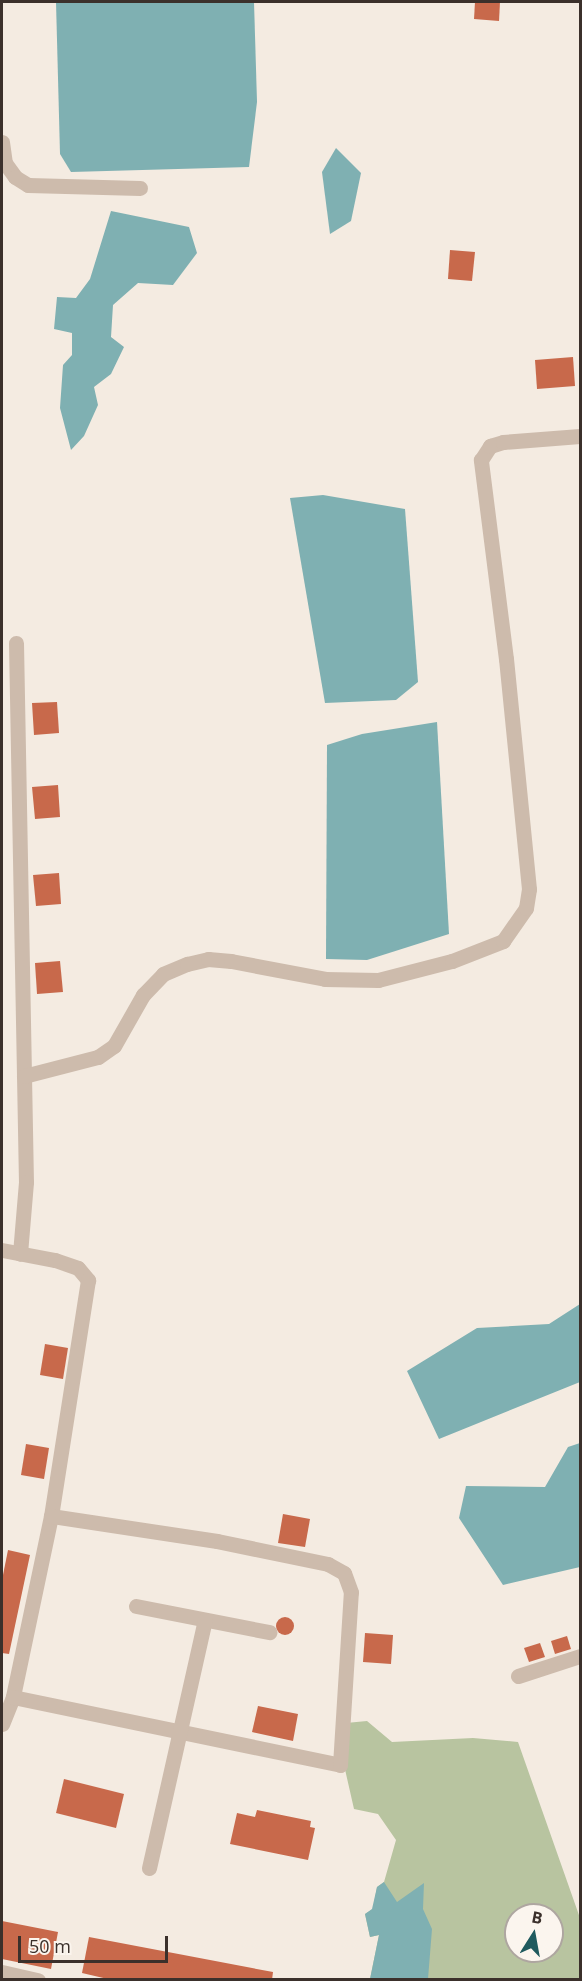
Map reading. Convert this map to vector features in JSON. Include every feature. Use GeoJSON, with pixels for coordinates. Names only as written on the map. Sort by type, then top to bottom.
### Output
{"type":"FeatureCollection","features":[{"type":"Feature","properties":{"kind":"lane"},"geometry":{"type":"LineString","coordinates":[[2,142],[5,163],[15,177],[28,185],[140,188]]}},
{"type":"Feature","properties":{"kind":"lane"},"geometry":{"type":"LineString","coordinates":[[24,1076],[98,1058],[114,1046],[143,995],[163,974],[187,964],[208,959],[231,961],[325,979],[378,980],[452,962],[502,941],[526,908],[529,889],[481,460],[490,446],[503,442],[580,436]]}},
{"type":"Feature","properties":{"kind":"lane"},"geometry":{"type":"LineString","coordinates":[[16,643],[26,1182],[20,1254]]}},
{"type":"Feature","properties":{"kind":"lane"},"geometry":{"type":"LineString","coordinates":[[2,1250],[78,1268],[88,1280],[51,1516],[13,1697],[2,1724]]}},
{"type":"Feature","properties":{"kind":"lane"},"geometry":{"type":"LineString","coordinates":[[13,1697],[340,1765],[351,1592],[344,1573],[328,1564],[217,1541],[51,1516]]}},
{"type":"Feature","properties":{"kind":"lane"},"geometry":{"type":"LineString","coordinates":[[136,1606],[269,1632]]}},
{"type":"Feature","properties":{"kind":"lane"},"geometry":{"type":"LineString","coordinates":[[149,1868],[205,1620]]}},
{"type":"Feature","properties":{"kind":"lane"},"geometry":{"type":"LineString","coordinates":[[518,1676],[580,1656]]}},
{"type":"Feature","properties":{"kind":"lane"},"geometry":{"type":"LineString","coordinates":[[2,1972],[38,1980]]}},
{"type":"Feature","properties":{"kind":"green space"},"geometry":{"type":"Polygon","coordinates":[[[367,1721],[392,1742],[473,1738],[518,1742],[580,1918],[580,1979],[370,1979],[379,1935],[370,1937],[365,1914],[373,1909],[377,1887],[384,1882],[396,1840],[378,1814],[354,1809],[344,1765],[346,1723],[367,1721]]]}},
{"type":"Feature","properties":{"kind":"water"},"geometry":{"type":"Polygon","coordinates":[[[56,2],[254,2],[257,102],[249,167],[71,172],[60,154],[56,2]]]}},
{"type":"Feature","properties":{"kind":"water"},"geometry":{"type":"Polygon","coordinates":[[[336,148],[361,173],[351,221],[330,234],[322,172],[336,148]]]}},
{"type":"Feature","properties":{"kind":"water"},"geometry":{"type":"Polygon","coordinates":[[[111,211],[189,227],[197,253],[173,285],[138,283],[113,305],[111,337],[124,347],[111,374],[94,387],[98,405],[84,436],[71,450],[60,408],[63,365],[72,355],[72,333],[54,329],[57,297],[76,298],[90,279],[111,211]]]}},
{"type":"Feature","properties":{"kind":"water"},"geometry":{"type":"Polygon","coordinates":[[[323,495],[405,509],[418,682],[396,700],[325,703],[290,498],[323,495]]]}},
{"type":"Feature","properties":{"kind":"water"},"geometry":{"type":"Polygon","coordinates":[[[437,722],[449,934],[367,960],[326,959],[327,745],[362,734],[437,722]]]}},
{"type":"Feature","properties":{"kind":"water"},"geometry":{"type":"Polygon","coordinates":[[[580,1304],[580,1382],[439,1439],[407,1371],[477,1328],[549,1324],[580,1304]]]}},
{"type":"Feature","properties":{"kind":"water"},"geometry":{"type":"Polygon","coordinates":[[[580,1443],[580,1567],[503,1585],[459,1518],[466,1486],[545,1487],[568,1447],[580,1443]]]}},
{"type":"Feature","properties":{"kind":"water"},"geometry":{"type":"Polygon","coordinates":[[[384,1882],[397,1902],[424,1883],[423,1909],[432,1929],[428,1979],[370,1979],[379,1935],[370,1937],[365,1914],[372,1909],[377,1887],[384,1882]]]}},
{"type":"Feature","properties":{"kind":"building"},"geometry":{"type":"Polygon","coordinates":[[[475,2],[500,2],[499,21],[474,19],[475,2]]]}},
{"type":"Feature","properties":{"kind":"building"},"geometry":{"type":"Polygon","coordinates":[[[450,250],[475,252],[472,281],[448,279],[450,250]]]}},
{"type":"Feature","properties":{"kind":"building"},"geometry":{"type":"Polygon","coordinates":[[[573,357],[575,386],[537,389],[535,360],[573,357]]]}},
{"type":"Feature","properties":{"kind":"building"},"geometry":{"type":"Polygon","coordinates":[[[57,702],[59,733],[34,735],[32,703],[57,702]]]}},
{"type":"Feature","properties":{"kind":"building"},"geometry":{"type":"Polygon","coordinates":[[[58,785],[60,817],[35,819],[32,787],[58,785]]]}},
{"type":"Feature","properties":{"kind":"building"},"geometry":{"type":"Polygon","coordinates":[[[59,873],[61,904],[36,906],[33,875],[59,873]]]}},
{"type":"Feature","properties":{"kind":"building"},"geometry":{"type":"Polygon","coordinates":[[[60,961],[63,992],[37,994],[35,963],[60,961]]]}},
{"type":"Feature","properties":{"kind":"building"},"geometry":{"type":"Polygon","coordinates":[[[45,1344],[68,1348],[63,1379],[40,1375],[45,1344]]]}},
{"type":"Feature","properties":{"kind":"building"},"geometry":{"type":"Polygon","coordinates":[[[26,1444],[49,1448],[44,1479],[21,1475],[26,1444]]]}},
{"type":"Feature","properties":{"kind":"building"},"geometry":{"type":"Polygon","coordinates":[[[283,1514],[310,1519],[305,1547],[278,1543],[283,1514]]]}},
{"type":"Feature","properties":{"kind":"building"},"geometry":{"type":"Polygon","coordinates":[[[8,1550],[30,1555],[9,1654],[2,1653],[2,1580],[8,1550]]]}},
{"type":"Feature","properties":{"kind":"building"},"geometry":{"type":"Polygon","coordinates":[[[281,1617],[289,1617],[294,1622],[292,1633],[281,1635],[276,1630],[276,1622],[281,1617]]]}},
{"type":"Feature","properties":{"kind":"building"},"geometry":{"type":"Polygon","coordinates":[[[365,1633],[393,1635],[391,1664],[363,1662],[365,1633]]]}},
{"type":"Feature","properties":{"kind":"building"},"geometry":{"type":"Polygon","coordinates":[[[567,1636],[571,1649],[555,1654],[551,1641],[567,1636]]]}},
{"type":"Feature","properties":{"kind":"building"},"geometry":{"type":"Polygon","coordinates":[[[540,1643],[545,1657],[529,1662],[524,1648],[540,1643]]]}},
{"type":"Feature","properties":{"kind":"building"},"geometry":{"type":"Polygon","coordinates":[[[258,1706],[298,1714],[293,1741],[252,1732],[258,1706]]]}},
{"type":"Feature","properties":{"kind":"building"},"geometry":{"type":"Polygon","coordinates":[[[64,1779],[124,1794],[116,1828],[56,1813],[64,1779]]]}},
{"type":"Feature","properties":{"kind":"building"},"geometry":{"type":"Polygon","coordinates":[[[257,1810],[311,1821],[310,1827],[315,1828],[308,1860],[230,1844],[237,1813],[255,1817],[257,1810]]]}},
{"type":"Feature","properties":{"kind":"building"},"geometry":{"type":"Polygon","coordinates":[[[2,1921],[58,1932],[51,1969],[2,1959],[2,1921]]]}},
{"type":"Feature","properties":{"kind":"building"},"geometry":{"type":"Polygon","coordinates":[[[89,1937],[273,1972],[272,1980],[112,1980],[82,1973],[89,1937]]]}}]}
